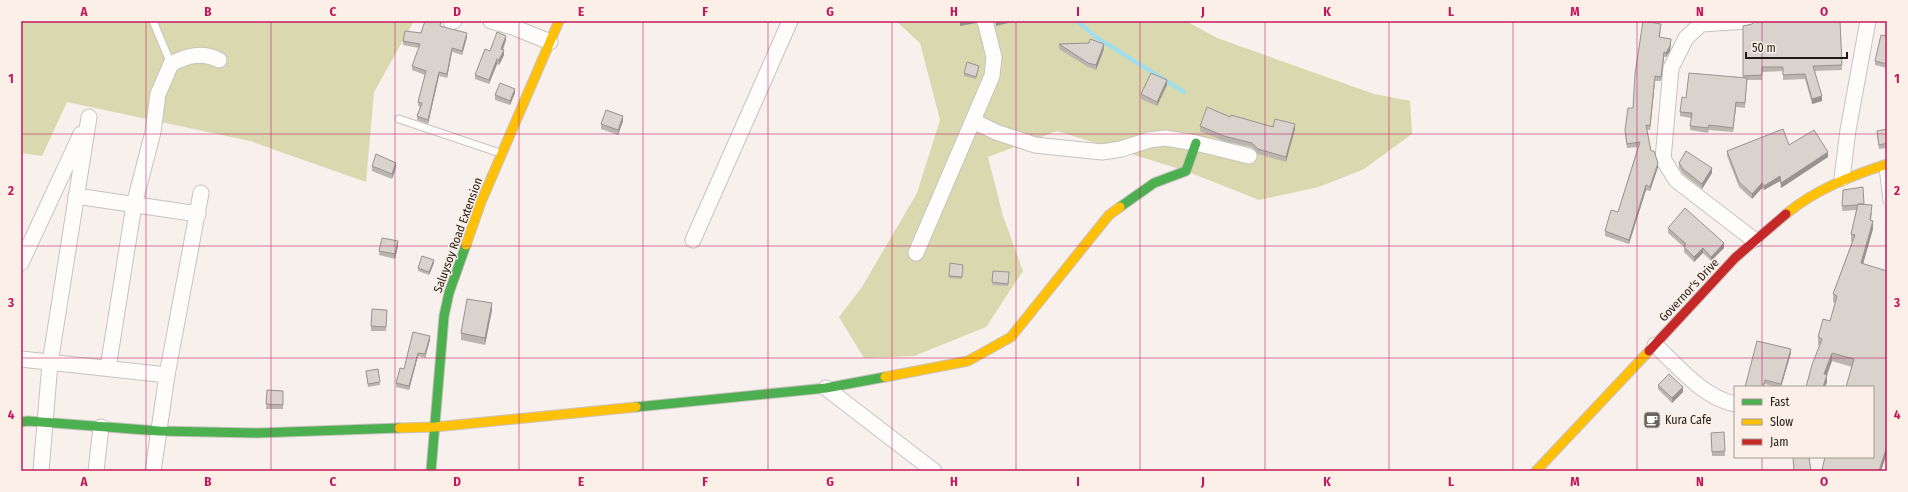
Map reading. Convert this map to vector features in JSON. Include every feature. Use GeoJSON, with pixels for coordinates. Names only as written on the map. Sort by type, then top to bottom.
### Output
{"type":"FeatureCollection","features":[{"type":"Feature","properties":{"kind":"street"},"geometry":{"type":"LineString","coordinates":[[491,21],[513,27],[550,42]]}},
{"type":"Feature","properties":{"kind":"street","name":"Saluysoy Road Extension"},"geometry":{"type":"LineString","coordinates":[[431,471],[444,316],[449,293],[481,202],[559,21]]}},
{"type":"Feature","properties":{"kind":"street"},"geometry":{"type":"LineString","coordinates":[[693,240],[790,21]]}},
{"type":"Feature","properties":{"kind":"street"},"geometry":{"type":"LineString","coordinates":[[916,253],[992,76],[994,57],[985,21]]}},
{"type":"Feature","properties":{"kind":"street"},"geometry":{"type":"LineString","coordinates":[[1747,21],[1701,24],[1686,38],[1671,68],[1663,159],[1676,180],[1754,240]]}},
{"type":"Feature","properties":{"kind":"street"},"geometry":{"type":"LineString","coordinates":[[1842,178],[1848,130],[1868,21]]}},
{"type":"Feature","properties":{"kind":"street"},"geometry":{"type":"LineString","coordinates":[[108,368],[134,205],[153,132],[158,94],[171,64],[194,55],[210,56],[219,60]]}},
{"type":"Feature","properties":{"kind":"street"},"geometry":{"type":"LineString","coordinates":[[21,263],[89,117],[50,363],[41,471]]}},
{"type":"Feature","properties":{"kind":"street"},"geometry":{"type":"LineString","coordinates":[[973,121],[996,132],[1035,145],[1102,152],[1121,149],[1149,140],[1165,138],[1196,143],[1249,156]]}},
{"type":"Feature","properties":{"kind":"street"},"geometry":{"type":"LineString","coordinates":[[21,422],[45,422],[158,431],[258,433],[435,427],[826,388],[968,361],[1010,337],[1109,215],[1154,183],[1186,171],[1196,143]]}},
{"type":"Feature","properties":{"kind":"street","name":"Governor's Drive"},"geometry":{"type":"LineString","coordinates":[[1536,471],[1722,272],[1754,240],[1795,206],[1842,178],[1885,164]]}},
{"type":"Feature","properties":{"kind":"street"},"geometry":{"type":"LineString","coordinates":[[153,471],[158,431],[201,193]]}},
{"type":"Feature","properties":{"kind":"street"},"geometry":{"type":"LineString","coordinates":[[76,196],[198,214]]}},
{"type":"Feature","properties":{"kind":"street"},"geometry":{"type":"LineString","coordinates":[[1654,345],[1705,390],[1715,397],[1734,404]]}},
{"type":"Feature","properties":{"kind":"street"},"geometry":{"type":"LineString","coordinates":[[21,359],[168,375]]}},
{"type":"Feature","properties":{"kind":"street"},"geometry":{"type":"LineString","coordinates":[[826,388],[934,471]]}},
{"type":"Feature","properties":{"kind":"street"},"geometry":{"type":"LineString","coordinates":[[96,471],[101,426]]}},
{"type":"Feature","properties":{"kind":"lane"},"geometry":{"type":"LineString","coordinates":[[153,21],[171,64]]}},
{"type":"Feature","properties":{"kind":"lane"},"geometry":{"type":"LineString","coordinates":[[399,118],[502,154]]}},
{"type":"Feature","properties":{"kind":"lane"},"geometry":{"type":"LineString","coordinates":[[1885,164],[1887,200]]}},
{"type":"Feature","properties":{"kind":"green space"},"geometry":{"type":"Polygon","coordinates":[[[21,21],[414,21],[374,92],[366,182],[250,141],[67,102],[42,156],[21,153],[21,21]]]}},
{"type":"Feature","properties":{"kind":"green space"},"geometry":{"type":"Polygon","coordinates":[[[896,21],[1186,21],[1217,38],[1374,94],[1410,101],[1412,134],[1364,169],[1319,187],[1259,200],[1186,171],[1057,131],[988,157],[1003,216],[1023,271],[986,327],[914,356],[864,358],[839,317],[862,287],[917,193],[940,120],[920,43],[896,21]]]}},
{"type":"Feature","properties":{"kind":"building"},"geometry":{"type":"Polygon","coordinates":[[[425,21],[441,21],[440,26],[467,33],[462,51],[452,48],[447,74],[439,72],[428,120],[417,116],[422,103],[418,102],[426,71],[412,66],[420,44],[403,41],[405,31],[421,33],[425,21]]]}},
{"type":"Feature","properties":{"kind":"building"},"geometry":{"type":"Polygon","coordinates":[[[1643,21],[1661,24],[1659,37],[1671,39],[1670,46],[1666,53],[1664,52],[1661,77],[1655,76],[1650,126],[1646,125],[1651,151],[1654,151],[1658,163],[1650,187],[1646,185],[1629,240],[1605,231],[1611,210],[1618,212],[1640,142],[1627,144],[1625,130],[1628,108],[1633,108],[1635,74],[1643,21]]]}},
{"type":"Feature","properties":{"kind":"building"},"geometry":{"type":"Polygon","coordinates":[[[1840,21],[1842,65],[1813,66],[1822,96],[1812,99],[1805,74],[1783,75],[1783,67],[1762,67],[1762,75],[1743,76],[1743,26],[1754,22],[1840,21]]]}},
{"type":"Feature","properties":{"kind":"building"},"geometry":{"type":"Polygon","coordinates":[[[497,32],[506,36],[501,49],[504,50],[499,60],[497,59],[489,80],[475,75],[485,49],[490,51],[497,32]]]}},
{"type":"Feature","properties":{"kind":"building"},"geometry":{"type":"Polygon","coordinates":[[[1881,35],[1887,36],[1887,64],[1875,61],[1881,35]]]}},
{"type":"Feature","properties":{"kind":"building"},"geometry":{"type":"Polygon","coordinates":[[[1090,39],[1104,44],[1096,65],[1088,63],[1059,44],[1089,43],[1090,39]]]}},
{"type":"Feature","properties":{"kind":"building"},"geometry":{"type":"Polygon","coordinates":[[[967,62],[979,66],[976,77],[964,73],[967,62]]]}},
{"type":"Feature","properties":{"kind":"building"},"geometry":{"type":"Polygon","coordinates":[[[1151,73],[1167,80],[1157,102],[1141,94],[1151,73]]]}},
{"type":"Feature","properties":{"kind":"building"},"geometry":{"type":"Polygon","coordinates":[[[1689,73],[1747,78],[1745,103],[1736,102],[1733,128],[1709,125],[1708,128],[1690,126],[1692,113],[1680,112],[1682,97],[1686,98],[1689,73]]]}},
{"type":"Feature","properties":{"kind":"building"},"geometry":{"type":"Polygon","coordinates":[[[500,83],[515,89],[510,101],[495,95],[500,83]]]}},
{"type":"Feature","properties":{"kind":"building"},"geometry":{"type":"Polygon","coordinates":[[[1207,107],[1230,117],[1231,115],[1273,127],[1275,119],[1295,124],[1286,157],[1258,149],[1252,143],[1224,136],[1200,126],[1207,107]]]}},
{"type":"Feature","properties":{"kind":"building"},"geometry":{"type":"Polygon","coordinates":[[[606,110],[623,116],[618,130],[601,124],[606,110]]]}},
{"type":"Feature","properties":{"kind":"building"},"geometry":{"type":"Polygon","coordinates":[[[1783,129],[1789,145],[1814,130],[1828,152],[1781,183],[1780,176],[1764,186],[1762,183],[1752,194],[1739,182],[1727,151],[1783,129]]]}},
{"type":"Feature","properties":{"kind":"building"},"geometry":{"type":"Polygon","coordinates":[[[1887,129],[1887,143],[1879,145],[1877,131],[1887,129]]]}},
{"type":"Feature","properties":{"kind":"building"},"geometry":{"type":"Polygon","coordinates":[[[1686,151],[1712,168],[1702,184],[1683,169],[1679,163],[1686,151]]]}},
{"type":"Feature","properties":{"kind":"building"},"geometry":{"type":"Polygon","coordinates":[[[376,154],[396,163],[392,174],[372,166],[376,154]]]}},
{"type":"Feature","properties":{"kind":"building"},"geometry":{"type":"Polygon","coordinates":[[[1863,187],[1864,204],[1842,206],[1843,190],[1863,187]]]}},
{"type":"Feature","properties":{"kind":"building"},"geometry":{"type":"Polygon","coordinates":[[[1858,204],[1872,205],[1870,220],[1873,221],[1861,263],[1887,271],[1887,446],[1879,471],[1822,470],[1825,458],[1874,458],[1874,386],[1846,386],[1854,359],[1832,353],[1824,374],[1827,375],[1823,386],[1806,386],[1812,365],[1822,339],[1818,337],[1823,319],[1830,321],[1837,296],[1833,294],[1855,235],[1851,234],[1858,204]]]}},
{"type":"Feature","properties":{"kind":"building"},"geometry":{"type":"Polygon","coordinates":[[[1685,208],[1724,243],[1711,257],[1703,248],[1694,257],[1684,247],[1686,244],[1668,228],[1685,208]]]}},
{"type":"Feature","properties":{"kind":"building"},"geometry":{"type":"Polygon","coordinates":[[[382,238],[398,241],[395,254],[379,251],[382,238]]]}},
{"type":"Feature","properties":{"kind":"building"},"geometry":{"type":"Polygon","coordinates":[[[422,256],[434,260],[429,272],[418,268],[422,256]]]}},
{"type":"Feature","properties":{"kind":"building"},"geometry":{"type":"Polygon","coordinates":[[[950,263],[963,265],[962,277],[949,276],[950,263]]]}},
{"type":"Feature","properties":{"kind":"building"},"geometry":{"type":"Polygon","coordinates":[[[993,271],[1009,272],[1008,284],[992,282],[993,271]]]}},
{"type":"Feature","properties":{"kind":"building"},"geometry":{"type":"Polygon","coordinates":[[[467,299],[492,303],[485,338],[461,333],[467,299]]]}},
{"type":"Feature","properties":{"kind":"building"},"geometry":{"type":"Polygon","coordinates":[[[372,309],[387,310],[386,327],[371,326],[372,309]]]}},
{"type":"Feature","properties":{"kind":"building"},"geometry":{"type":"Polygon","coordinates":[[[413,332],[430,336],[425,354],[418,353],[409,386],[396,383],[400,368],[404,369],[413,332]]]}},
{"type":"Feature","properties":{"kind":"building"},"geometry":{"type":"Polygon","coordinates":[[[1757,341],[1791,349],[1781,384],[1765,380],[1763,386],[1745,386],[1757,341]]]}},
{"type":"Feature","properties":{"kind":"building"},"geometry":{"type":"Polygon","coordinates":[[[378,369],[380,382],[368,384],[366,371],[378,369]]]}},
{"type":"Feature","properties":{"kind":"building"},"geometry":{"type":"Polygon","coordinates":[[[1669,374],[1683,387],[1672,398],[1658,385],[1669,374]]]}},
{"type":"Feature","properties":{"kind":"building"},"geometry":{"type":"Polygon","coordinates":[[[267,390],[283,391],[283,405],[266,404],[267,390]]]}},
{"type":"Feature","properties":{"kind":"building"},"geometry":{"type":"Polygon","coordinates":[[[1724,432],[1725,451],[1712,452],[1711,433],[1724,432]]]}},
{"type":"Feature","properties":{"kind":"building"},"geometry":{"type":"Polygon","coordinates":[[[1793,458],[1809,458],[1811,471],[1794,471],[1793,458]]]}},
{"type":"Feature","properties":{"kind":"waterway"},"geometry":{"type":"LineString","coordinates":[[1077,21],[1096,37],[1184,92]]}},
{"type":"Feature","properties":{"kind":"traffic: fast"},"geometry":{"type":"LineString","coordinates":[[1120,207],[1154,183],[1186,171],[1196,143]]}},
{"type":"Feature","properties":{"kind":"traffic: fast"},"geometry":{"type":"LineString","coordinates":[[431,471],[444,316],[449,293],[466,245]]}},
{"type":"Feature","properties":{"kind":"traffic: fast"},"geometry":{"type":"LineString","coordinates":[[636,407],[826,388],[885,377]]}},
{"type":"Feature","properties":{"kind":"traffic: fast"},"geometry":{"type":"LineString","coordinates":[[21,422],[28,421],[159,431],[258,433],[399,428]]}},
{"type":"Feature","properties":{"kind":"traffic: slow"},"geometry":{"type":"LineString","coordinates":[[466,245],[481,202],[559,21]]}},
{"type":"Feature","properties":{"kind":"traffic: slow"},"geometry":{"type":"LineString","coordinates":[[1786,214],[1809,197],[1834,184],[1887,164]]}},
{"type":"Feature","properties":{"kind":"traffic: slow"},"geometry":{"type":"LineString","coordinates":[[885,377],[968,361],[1011,337],[1109,215],[1120,207]]}},
{"type":"Feature","properties":{"kind":"traffic: slow"},"geometry":{"type":"LineString","coordinates":[[1536,471],[1649,351]]}},
{"type":"Feature","properties":{"kind":"traffic: slow"},"geometry":{"type":"LineString","coordinates":[[399,428],[435,427],[636,407]]}},
{"type":"Feature","properties":{"kind":"traffic: jam"},"geometry":{"type":"LineString","coordinates":[[1649,351],[1735,258],[1786,214]]}},
{"type":"Feature","properties":{"kind":"place","name":"Kura Cafe"},"geometry":{"type":"Point","coordinates":[1652,420]}}]}
